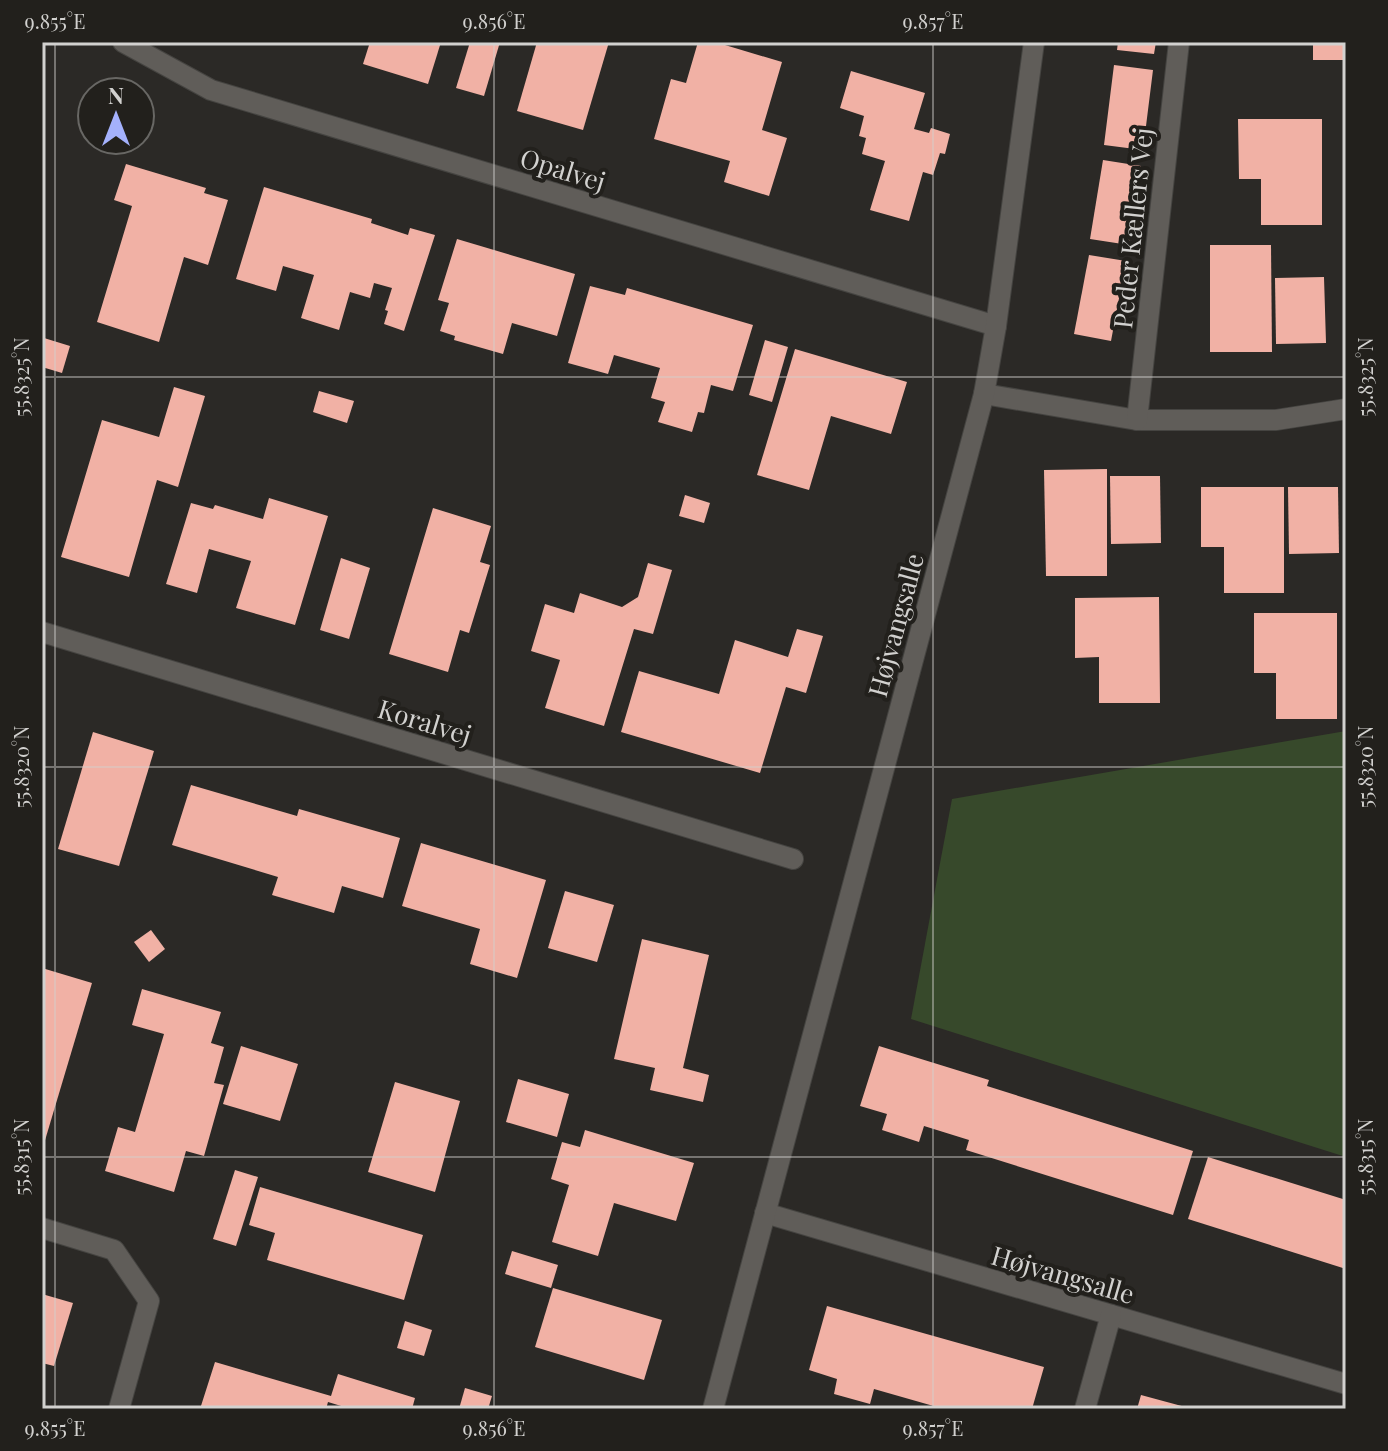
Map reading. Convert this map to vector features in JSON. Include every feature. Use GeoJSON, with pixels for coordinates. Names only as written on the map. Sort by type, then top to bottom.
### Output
{"type":"FeatureCollection","features":[{"type":"Feature","properties":{"kind":"street","name":"Opalvej"},"geometry":{"type":"LineString","coordinates":[[123,42],[211,90],[996,326]]}},
{"type":"Feature","properties":{"kind":"street","name":"Højvangsalle"},"geometry":{"type":"LineString","coordinates":[[713,1409],[984,394],[1034,42]]}},
{"type":"Feature","properties":{"kind":"street","name":"Peder Kællers Vej"},"geometry":{"type":"LineString","coordinates":[[1137,420],[1179,42]]}},
{"type":"Feature","properties":{"kind":"street"},"geometry":{"type":"LineString","coordinates":[[984,394],[1137,420],[1276,420],[1346,409]]}},
{"type":"Feature","properties":{"kind":"street","name":"Koralvej"},"geometry":{"type":"LineString","coordinates":[[42,632],[793,859]]}},
{"type":"Feature","properties":{"kind":"street","name":"Højvangsalle"},"geometry":{"type":"LineString","coordinates":[[765,1213],[1346,1384]]}},
{"type":"Feature","properties":{"kind":"street"},"geometry":{"type":"LineString","coordinates":[[42,1228],[114,1250],[149,1301],[119,1409]]}},
{"type":"Feature","properties":{"kind":"street"},"geometry":{"type":"LineString","coordinates":[[1085,1409],[1111,1315]]}},
{"type":"Feature","properties":{"kind":"green space"},"geometry":{"type":"Polygon","coordinates":[[[1346,731],[1346,1157],[911,1019],[952,799],[1346,731]]]}},
{"type":"Feature","properties":{"kind":"building"},"geometry":{"type":"Polygon","coordinates":[[[370,42],[441,42],[428,84],[363,64],[370,42]]]}},
{"type":"Feature","properties":{"kind":"building"},"geometry":{"type":"Polygon","coordinates":[[[470,42],[500,42],[484,96],[456,88],[470,42]]]}},
{"type":"Feature","properties":{"kind":"building"},"geometry":{"type":"Polygon","coordinates":[[[537,42],[609,42],[583,130],[517,111],[537,42]]]}},
{"type":"Feature","properties":{"kind":"building"},"geometry":{"type":"Polygon","coordinates":[[[698,42],[715,42],[782,62],[762,130],[787,138],[769,196],[724,182],[730,161],[654,139],[671,79],[686,83],[698,42]]]}},
{"type":"Feature","properties":{"kind":"building"},"geometry":{"type":"Polygon","coordinates":[[[1118,42],[1156,42],[1154,54],[1117,50],[1118,42]]]}},
{"type":"Feature","properties":{"kind":"building"},"geometry":{"type":"Polygon","coordinates":[[[1313,42],[1346,42],[1346,60],[1313,60],[1313,42]]]}},
{"type":"Feature","properties":{"kind":"building"},"geometry":{"type":"Polygon","coordinates":[[[1114,65],[1153,70],[1143,150],[1104,145],[1114,65]]]}},
{"type":"Feature","properties":{"kind":"building"},"geometry":{"type":"Polygon","coordinates":[[[851,71],[925,93],[914,129],[929,133],[931,128],[950,134],[945,154],[940,153],[933,175],[923,172],[909,221],[870,210],[885,161],[862,154],[866,138],[859,136],[864,116],[840,108],[851,71]]]}},
{"type":"Feature","properties":{"kind":"building"},"geometry":{"type":"Polygon","coordinates":[[[1238,119],[1322,119],[1322,225],[1261,225],[1261,179],[1239,179],[1238,119]]]}},
{"type":"Feature","properties":{"kind":"building"},"geometry":{"type":"Polygon","coordinates":[[[1103,160],[1141,166],[1129,245],[1090,239],[1103,160]]]}},
{"type":"Feature","properties":{"kind":"building"},"geometry":{"type":"Polygon","coordinates":[[[126,164],[206,188],[204,193],[228,200],[208,265],[184,257],[159,342],[97,322],[132,206],[114,200],[126,164]]]}},
{"type":"Feature","properties":{"kind":"building"},"geometry":{"type":"Polygon","coordinates":[[[264,187],[372,219],[371,223],[408,235],[410,228],[435,235],[404,331],[384,324],[392,288],[374,283],[370,298],[350,292],[339,330],[301,318],[314,275],[283,266],[276,291],[236,279],[264,187]]]}},
{"type":"Feature","properties":{"kind":"building"},"geometry":{"type":"Polygon","coordinates":[[[457,239],[575,274],[557,336],[512,323],[503,354],[454,340],[455,336],[440,331],[449,303],[438,300],[457,239]]]}},
{"type":"Feature","properties":{"kind":"building"},"geometry":{"type":"Polygon","coordinates":[[[1210,245],[1271,245],[1272,352],[1210,352],[1210,245]]]}},
{"type":"Feature","properties":{"kind":"building"},"geometry":{"type":"Polygon","coordinates":[[[1089,255],[1126,261],[1111,341],[1074,334],[1089,255]]]}},
{"type":"Feature","properties":{"kind":"building"},"geometry":{"type":"Polygon","coordinates":[[[1324,277],[1326,343],[1276,344],[1275,278],[1324,277]]]}},
{"type":"Feature","properties":{"kind":"building"},"geometry":{"type":"Polygon","coordinates":[[[590,286],[625,295],[627,288],[753,325],[733,391],[711,385],[704,413],[698,412],[692,432],[658,422],[665,402],[651,398],[660,368],[614,355],[608,374],[568,363],[590,286]]]}},
{"type":"Feature","properties":{"kind":"building"},"geometry":{"type":"Polygon","coordinates":[[[44,338],[70,346],[62,373],[42,367],[44,338]]]}},
{"type":"Feature","properties":{"kind":"building"},"geometry":{"type":"Polygon","coordinates":[[[765,340],[788,347],[772,402],[749,395],[765,340]]]}},
{"type":"Feature","properties":{"kind":"building"},"geometry":{"type":"Polygon","coordinates":[[[795,349],[907,382],[891,434],[831,416],[809,490],[757,475],[795,349]]]}},
{"type":"Feature","properties":{"kind":"building"},"geometry":{"type":"Polygon","coordinates":[[[174,387],[205,396],[178,487],[157,480],[129,577],[61,557],[102,420],[159,437],[174,387]]]}},
{"type":"Feature","properties":{"kind":"building"},"geometry":{"type":"Polygon","coordinates":[[[319,391],[354,401],[347,423],[313,412],[319,391]]]}},
{"type":"Feature","properties":{"kind":"building"},"geometry":{"type":"Polygon","coordinates":[[[1107,469],[1107,576],[1046,576],[1044,470],[1107,469]]]}},
{"type":"Feature","properties":{"kind":"building"},"geometry":{"type":"Polygon","coordinates":[[[1110,476],[1160,476],[1161,543],[1111,544],[1110,476]]]}},
{"type":"Feature","properties":{"kind":"building"},"geometry":{"type":"Polygon","coordinates":[[[1201,487],[1284,487],[1284,593],[1224,593],[1224,547],[1201,547],[1201,487]]]}},
{"type":"Feature","properties":{"kind":"building"},"geometry":{"type":"Polygon","coordinates":[[[1288,487],[1338,487],[1339,553],[1289,554],[1288,487]]]}},
{"type":"Feature","properties":{"kind":"building"},"geometry":{"type":"Polygon","coordinates":[[[685,495],[710,503],[704,523],[679,516],[685,495]]]}},
{"type":"Feature","properties":{"kind":"building"},"geometry":{"type":"Polygon","coordinates":[[[269,498],[328,516],[295,625],[236,608],[251,561],[209,549],[197,593],[166,584],[191,503],[213,509],[215,505],[263,519],[269,498]]]}},
{"type":"Feature","properties":{"kind":"building"},"geometry":{"type":"Polygon","coordinates":[[[433,508],[491,526],[480,562],[490,565],[469,633],[460,630],[448,672],[389,654],[433,508]]]}},
{"type":"Feature","properties":{"kind":"building"},"geometry":{"type":"Polygon","coordinates":[[[341,558],[370,568],[349,639],[320,630],[341,558]]]}},
{"type":"Feature","properties":{"kind":"building"},"geometry":{"type":"Polygon","coordinates":[[[648,563],[672,570],[653,634],[634,629],[604,726],[545,708],[560,660],[531,651],[545,604],[574,613],[580,593],[622,607],[638,597],[648,563]]]}},
{"type":"Feature","properties":{"kind":"building"},"geometry":{"type":"Polygon","coordinates":[[[1159,597],[1160,703],[1099,703],[1099,657],[1075,658],[1075,598],[1159,597]]]}},
{"type":"Feature","properties":{"kind":"building"},"geometry":{"type":"Polygon","coordinates":[[[1254,613],[1337,613],[1337,719],[1276,719],[1276,673],[1254,673],[1254,613]]]}},
{"type":"Feature","properties":{"kind":"building"},"geometry":{"type":"Polygon","coordinates":[[[797,629],[823,636],[806,693],[786,687],[760,773],[621,732],[639,671],[719,694],[735,640],[788,657],[797,629]]]}},
{"type":"Feature","properties":{"kind":"building"},"geometry":{"type":"Polygon","coordinates":[[[93,732],[154,751],[119,866],[58,849],[93,732]]]}},
{"type":"Feature","properties":{"kind":"building"},"geometry":{"type":"Polygon","coordinates":[[[191,785],[297,816],[299,809],[400,838],[383,898],[342,886],[334,913],[272,895],[278,877],[172,845],[191,785]]]}},
{"type":"Feature","properties":{"kind":"building"},"geometry":{"type":"Polygon","coordinates":[[[421,843],[546,880],[517,978],[470,964],[480,929],[402,906],[421,843]]]}},
{"type":"Feature","properties":{"kind":"building"},"geometry":{"type":"Polygon","coordinates":[[[565,891],[614,905],[597,962],[548,948],[565,891]]]}},
{"type":"Feature","properties":{"kind":"building"},"geometry":{"type":"Polygon","coordinates":[[[151,930],[165,949],[149,962],[134,942],[151,930]]]}},
{"type":"Feature","properties":{"kind":"building"},"geometry":{"type":"Polygon","coordinates":[[[642,939],[709,955],[683,1068],[709,1075],[703,1102],[650,1090],[655,1068],[614,1059],[642,939]]]}},
{"type":"Feature","properties":{"kind":"building"},"geometry":{"type":"Polygon","coordinates":[[[42,968],[92,983],[43,1147],[42,1147],[42,968]]]}},
{"type":"Feature","properties":{"kind":"building"},"geometry":{"type":"Polygon","coordinates":[[[142,989],[221,1012],[211,1043],[224,1047],[214,1083],[224,1085],[204,1156],[186,1151],[174,1192],[105,1171],[118,1127],[135,1132],[164,1034],[132,1025],[142,989]]]}},
{"type":"Feature","properties":{"kind":"building"},"geometry":{"type":"Polygon","coordinates":[[[241,1046],[298,1064],[280,1121],[223,1104],[241,1046]]]}},
{"type":"Feature","properties":{"kind":"building"},"geometry":{"type":"Polygon","coordinates":[[[879,1046],[989,1080],[987,1086],[1193,1151],[1173,1215],[966,1150],[969,1140],[924,1126],[919,1142],[882,1130],[887,1114],[860,1106],[879,1046]]]}},
{"type":"Feature","properties":{"kind":"building"},"geometry":{"type":"Polygon","coordinates":[[[518,1079],[569,1094],[557,1137],[506,1122],[518,1079]]]}},
{"type":"Feature","properties":{"kind":"building"},"geometry":{"type":"Polygon","coordinates":[[[395,1082],[460,1101],[435,1192],[368,1172],[395,1082]]]}},
{"type":"Feature","properties":{"kind":"building"},"geometry":{"type":"Polygon","coordinates":[[[585,1130],[694,1163],[676,1221],[614,1203],[598,1256],[552,1242],[569,1185],[551,1179],[562,1142],[580,1147],[585,1130]]]}},
{"type":"Feature","properties":{"kind":"building"},"geometry":{"type":"Polygon","coordinates":[[[1208,1157],[1346,1200],[1346,1269],[1188,1219],[1208,1157]]]}},
{"type":"Feature","properties":{"kind":"building"},"geometry":{"type":"Polygon","coordinates":[[[235,1170],[258,1177],[236,1246],[213,1239],[235,1170]]]}},
{"type":"Feature","properties":{"kind":"building"},"geometry":{"type":"Polygon","coordinates":[[[260,1187],[423,1235],[404,1300],[267,1260],[275,1233],[249,1225],[260,1187]]]}},
{"type":"Feature","properties":{"kind":"building"},"geometry":{"type":"Polygon","coordinates":[[[512,1251],[558,1265],[551,1288],[505,1274],[512,1251]]]}},
{"type":"Feature","properties":{"kind":"building"},"geometry":{"type":"Polygon","coordinates":[[[553,1288],[662,1320],[644,1380],[535,1347],[553,1288]]]}},
{"type":"Feature","properties":{"kind":"building"},"geometry":{"type":"Polygon","coordinates":[[[42,1294],[73,1303],[54,1366],[42,1363],[42,1294]]]}},
{"type":"Feature","properties":{"kind":"building"},"geometry":{"type":"Polygon","coordinates":[[[827,1306],[1044,1367],[1032,1409],[944,1409],[874,1389],[870,1404],[834,1394],[837,1379],[809,1370],[827,1306]]]}},
{"type":"Feature","properties":{"kind":"building"},"geometry":{"type":"Polygon","coordinates":[[[405,1321],[432,1330],[424,1356],[397,1348],[405,1321]]]}},
{"type":"Feature","properties":{"kind":"building"},"geometry":{"type":"Polygon","coordinates":[[[215,1362],[331,1396],[338,1374],[415,1398],[412,1409],[351,1409],[328,1402],[326,1409],[200,1409],[215,1362]]]}},
{"type":"Feature","properties":{"kind":"building"},"geometry":{"type":"Polygon","coordinates":[[[465,1388],[492,1396],[488,1409],[459,1409],[465,1388]]]}},
{"type":"Feature","properties":{"kind":"building"},"geometry":{"type":"Polygon","coordinates":[[[1141,1395],[1189,1408],[1189,1409],[1137,1409],[1141,1395]]]}}]}
